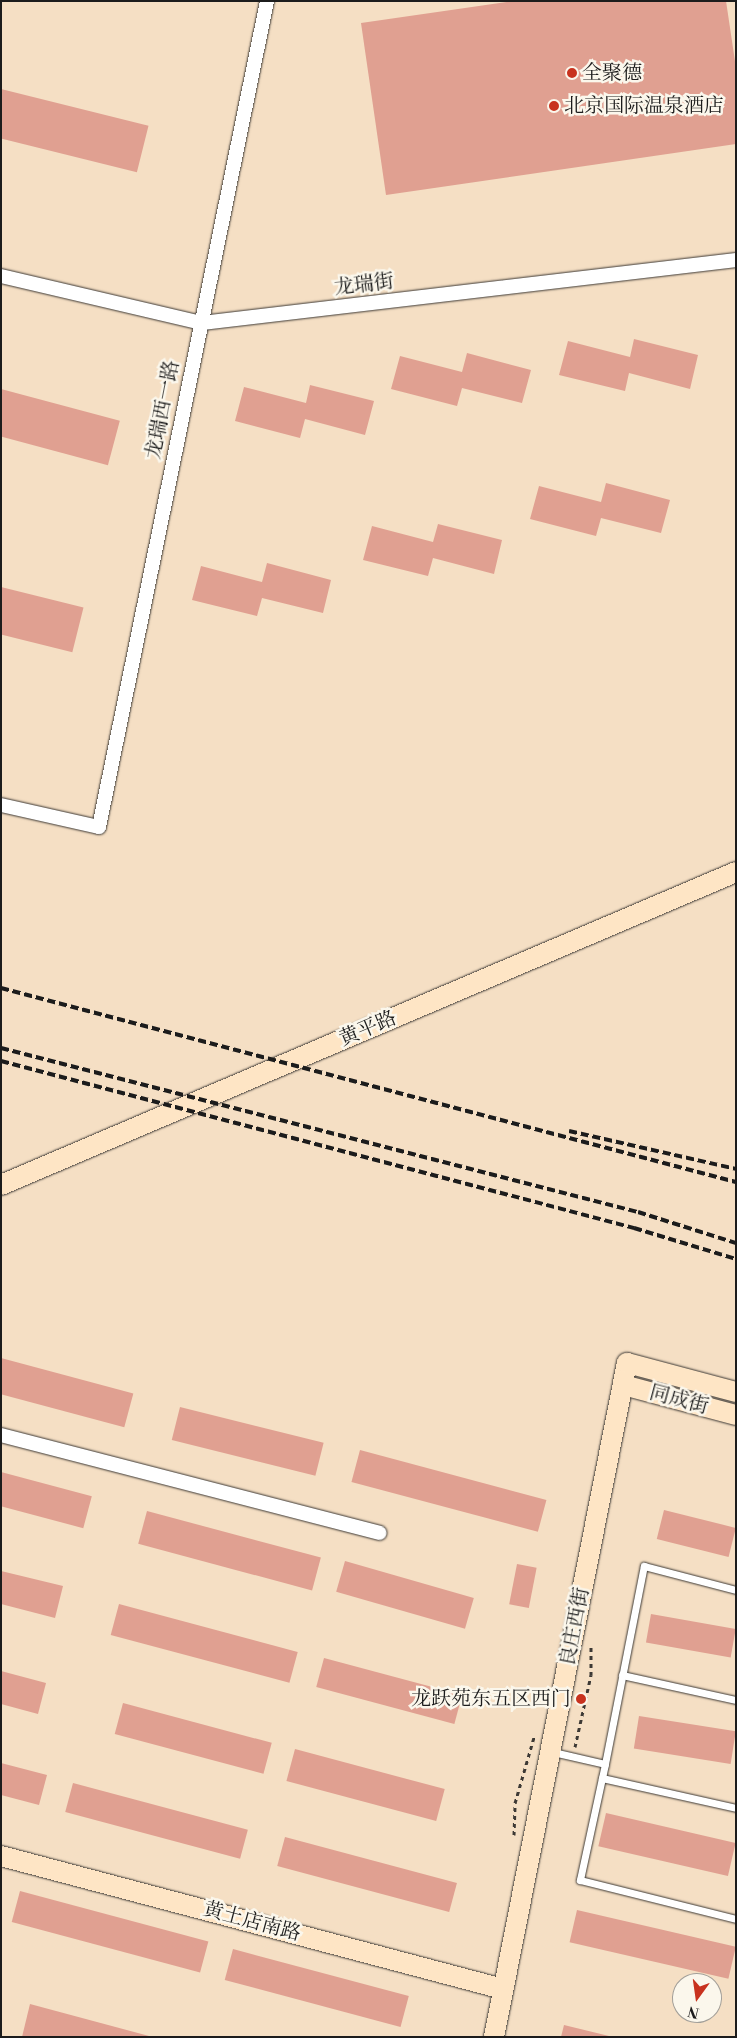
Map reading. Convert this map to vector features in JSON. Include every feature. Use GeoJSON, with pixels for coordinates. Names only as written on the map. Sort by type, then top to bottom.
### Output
{"type":"FeatureCollection","features":[{"type":"Feature","properties":{"kind":"main road","name":"黄平路"},"geometry":{"type":"LineString","coordinates":[[1,1186],[736,872]]}},
{"type":"Feature","properties":{"kind":"main road","name":"黄平路"},"geometry":{"type":"LineString","coordinates":[[1,1198],[736,885]]}},
{"type":"Feature","properties":{"kind":"main road","name":"良庄西街"},"geometry":{"type":"LineString","coordinates":[[494,2037],[627,1363]]}},
{"type":"Feature","properties":{"kind":"main road","name":"同成街"},"geometry":{"type":"LineString","coordinates":[[627,1363],[736,1392]]}},
{"type":"Feature","properties":{"kind":"main road","name":"同成街"},"geometry":{"type":"LineString","coordinates":[[623,1385],[736,1414]]}},
{"type":"Feature","properties":{"kind":"main road","name":"黄土店南路"},"geometry":{"type":"LineString","coordinates":[[1,1856],[503,1989]]}},
{"type":"Feature","properties":{"kind":"street","name":"龙瑞西一路"},"geometry":{"type":"LineString","coordinates":[[1,805],[99,827],[267,1]]}},
{"type":"Feature","properties":{"kind":"street","name":"龙瑞街"},"geometry":{"type":"LineString","coordinates":[[1,276],[202,323],[736,260]]}},
{"type":"Feature","properties":{"kind":"street"},"geometry":{"type":"LineString","coordinates":[[1,1435],[380,1534]]}},
{"type":"Feature","properties":{"kind":"lane"},"geometry":{"type":"LineString","coordinates":[[736,1590],[644,1566],[580,1880],[736,1919]]}},
{"type":"Feature","properties":{"kind":"lane"},"geometry":{"type":"LineString","coordinates":[[622,1675],[736,1700]]}},
{"type":"Feature","properties":{"kind":"lane"},"geometry":{"type":"LineString","coordinates":[[550,1752],[605,1764]]}},
{"type":"Feature","properties":{"kind":"lane"},"geometry":{"type":"LineString","coordinates":[[602,1778],[736,1808]]}},
{"type":"Feature","properties":{"kind":"building","name":"北京国际温泉酒店"},"geometry":{"type":"Polygon","coordinates":[[[514,1],[726,1],[736,68],[736,144],[386,195],[361,23],[514,1]]]}},
{"type":"Feature","properties":{"kind":"building"},"geometry":{"type":"Polygon","coordinates":[[[1,89],[148,126],[137,172],[1,138],[1,89]]]}},
{"type":"Feature","properties":{"kind":"building"},"geometry":{"type":"Polygon","coordinates":[[[634,339],[698,355],[690,389],[629,373],[625,391],[559,375],[568,341],[630,357],[634,339]]]}},
{"type":"Feature","properties":{"kind":"building"},"geometry":{"type":"Polygon","coordinates":[[[467,353],[531,370],[522,403],[462,388],[457,406],[391,389],[400,356],[462,372],[467,353]]]}},
{"type":"Feature","properties":{"kind":"building"},"geometry":{"type":"Polygon","coordinates":[[[310,385],[374,401],[365,435],[305,419],[300,438],[235,421],[244,387],[306,403],[310,385]]]}},
{"type":"Feature","properties":{"kind":"building"},"geometry":{"type":"Polygon","coordinates":[[[1,389],[120,421],[108,465],[1,437],[1,389]]]}},
{"type":"Feature","properties":{"kind":"building"},"geometry":{"type":"Polygon","coordinates":[[[606,483],[670,500],[661,533],[601,518],[596,536],[530,519],[539,486],[601,502],[606,483]]]}},
{"type":"Feature","properties":{"kind":"building"},"geometry":{"type":"Polygon","coordinates":[[[438,524],[502,540],[494,574],[433,558],[428,576],[363,560],[372,526],[433,542],[438,524]]]}},
{"type":"Feature","properties":{"kind":"building"},"geometry":{"type":"Polygon","coordinates":[[[267,563],[331,580],[323,613],[262,598],[257,616],[192,600],[201,566],[262,582],[267,563]]]}},
{"type":"Feature","properties":{"kind":"building"},"geometry":{"type":"Polygon","coordinates":[[[1,587],[83,608],[72,652],[1,634],[1,587]]]}},
{"type":"Feature","properties":{"kind":"building"},"geometry":{"type":"Polygon","coordinates":[[[1,1358],[133,1393],[124,1427],[1,1394],[1,1358]]]}},
{"type":"Feature","properties":{"kind":"building"},"geometry":{"type":"Polygon","coordinates":[[[180,1407],[324,1443],[315,1476],[172,1440],[180,1407]]]}},
{"type":"Feature","properties":{"kind":"building"},"geometry":{"type":"Polygon","coordinates":[[[360,1450],[546,1500],[538,1532],[351,1482],[360,1450]]]}},
{"type":"Feature","properties":{"kind":"building"},"geometry":{"type":"Polygon","coordinates":[[[1,1472],[92,1496],[83,1528],[1,1506],[1,1472]]]}},
{"type":"Feature","properties":{"kind":"building"},"geometry":{"type":"Polygon","coordinates":[[[664,1510],[736,1528],[729,1557],[657,1539],[664,1510]]]}},
{"type":"Feature","properties":{"kind":"building"},"geometry":{"type":"Polygon","coordinates":[[[147,1511],[321,1558],[312,1590],[138,1544],[147,1511]]]}},
{"type":"Feature","properties":{"kind":"building"},"geometry":{"type":"Polygon","coordinates":[[[345,1561],[474,1598],[465,1629],[336,1592],[345,1561]]]}},
{"type":"Feature","properties":{"kind":"building"},"geometry":{"type":"Polygon","coordinates":[[[517,1564],[537,1568],[529,1608],[509,1604],[517,1564]]]}},
{"type":"Feature","properties":{"kind":"building"},"geometry":{"type":"Polygon","coordinates":[[[1,1571],[63,1586],[55,1618],[1,1604],[1,1571]]]}},
{"type":"Feature","properties":{"kind":"building"},"geometry":{"type":"Polygon","coordinates":[[[119,1604],[298,1652],[289,1683],[111,1635],[119,1604]]]}},
{"type":"Feature","properties":{"kind":"building"},"geometry":{"type":"Polygon","coordinates":[[[651,1614],[736,1629],[731,1657],[646,1643],[651,1614]]]}},
{"type":"Feature","properties":{"kind":"building"},"geometry":{"type":"Polygon","coordinates":[[[324,1658],[462,1695],[454,1724],[316,1687],[324,1658]]]}},
{"type":"Feature","properties":{"kind":"building"},"geometry":{"type":"Polygon","coordinates":[[[1,1671],[46,1683],[38,1714],[1,1704],[1,1671]]]}},
{"type":"Feature","properties":{"kind":"building"},"geometry":{"type":"Polygon","coordinates":[[[123,1703],[272,1743],[263,1774],[115,1734],[123,1703]]]}},
{"type":"Feature","properties":{"kind":"building"},"geometry":{"type":"Polygon","coordinates":[[[639,1716],[736,1731],[731,1764],[634,1749],[639,1716]]]}},
{"type":"Feature","properties":{"kind":"building"},"geometry":{"type":"Polygon","coordinates":[[[295,1749],[445,1789],[436,1821],[286,1781],[295,1749]]]}},
{"type":"Feature","properties":{"kind":"building"},"geometry":{"type":"Polygon","coordinates":[[[1,1763],[47,1775],[39,1805],[1,1795],[1,1763]]]}},
{"type":"Feature","properties":{"kind":"building"},"geometry":{"type":"Polygon","coordinates":[[[73,1783],[248,1830],[240,1859],[65,1812],[73,1783]]]}},
{"type":"Feature","properties":{"kind":"building"},"geometry":{"type":"Polygon","coordinates":[[[606,1813],[736,1843],[728,1876],[598,1846],[606,1813]]]}},
{"type":"Feature","properties":{"kind":"building"},"geometry":{"type":"Polygon","coordinates":[[[285,1837],[457,1883],[449,1912],[277,1866],[285,1837]]]}},
{"type":"Feature","properties":{"kind":"building"},"geometry":{"type":"Polygon","coordinates":[[[20,1891],[208,1941],[200,1972],[12,1922],[20,1891]]]}},
{"type":"Feature","properties":{"kind":"building"},"geometry":{"type":"Polygon","coordinates":[[[577,1910],[736,1947],[728,1979],[722,1977],[722,1973],[703,1973],[570,1942],[577,1910]]]}},
{"type":"Feature","properties":{"kind":"building"},"geometry":{"type":"Polygon","coordinates":[[[233,1949],[409,1996],[401,2027],[225,1980],[233,1949]]]}},
{"type":"Feature","properties":{"kind":"building"},"geometry":{"type":"Polygon","coordinates":[[[30,2004],[149,2036],[149,2037],[22,2037],[30,2004]]]}},
{"type":"Feature","properties":{"kind":"building"},"geometry":{"type":"Polygon","coordinates":[[[564,2025],[609,2036],[561,2037],[564,2025]]]}},
{"type":"Feature","properties":{"kind":"railway"},"geometry":{"type":"LineString","coordinates":[[1,988],[736,1182]]}},
{"type":"Feature","properties":{"kind":"railway"},"geometry":{"type":"LineString","coordinates":[[1,1048],[638,1212],[736,1243]]}},
{"type":"Feature","properties":{"kind":"railway"},"geometry":{"type":"LineString","coordinates":[[1,1061],[634,1228],[736,1259]]}},
{"type":"Feature","properties":{"kind":"railway"},"geometry":{"type":"LineString","coordinates":[[569,1131],[736,1169]]}},
{"type":"Feature","properties":{"kind":"place","name":"全聚德"},"geometry":{"type":"Point","coordinates":[572,73]}},
{"type":"Feature","properties":{"kind":"place","name":"北京国际温泉酒店"},"geometry":{"type":"Point","coordinates":[554,106]}},
{"type":"Feature","properties":{"kind":"place","name":"龙跃苑东五区西门"},"geometry":{"type":"Point","coordinates":[581,1699]}}]}
